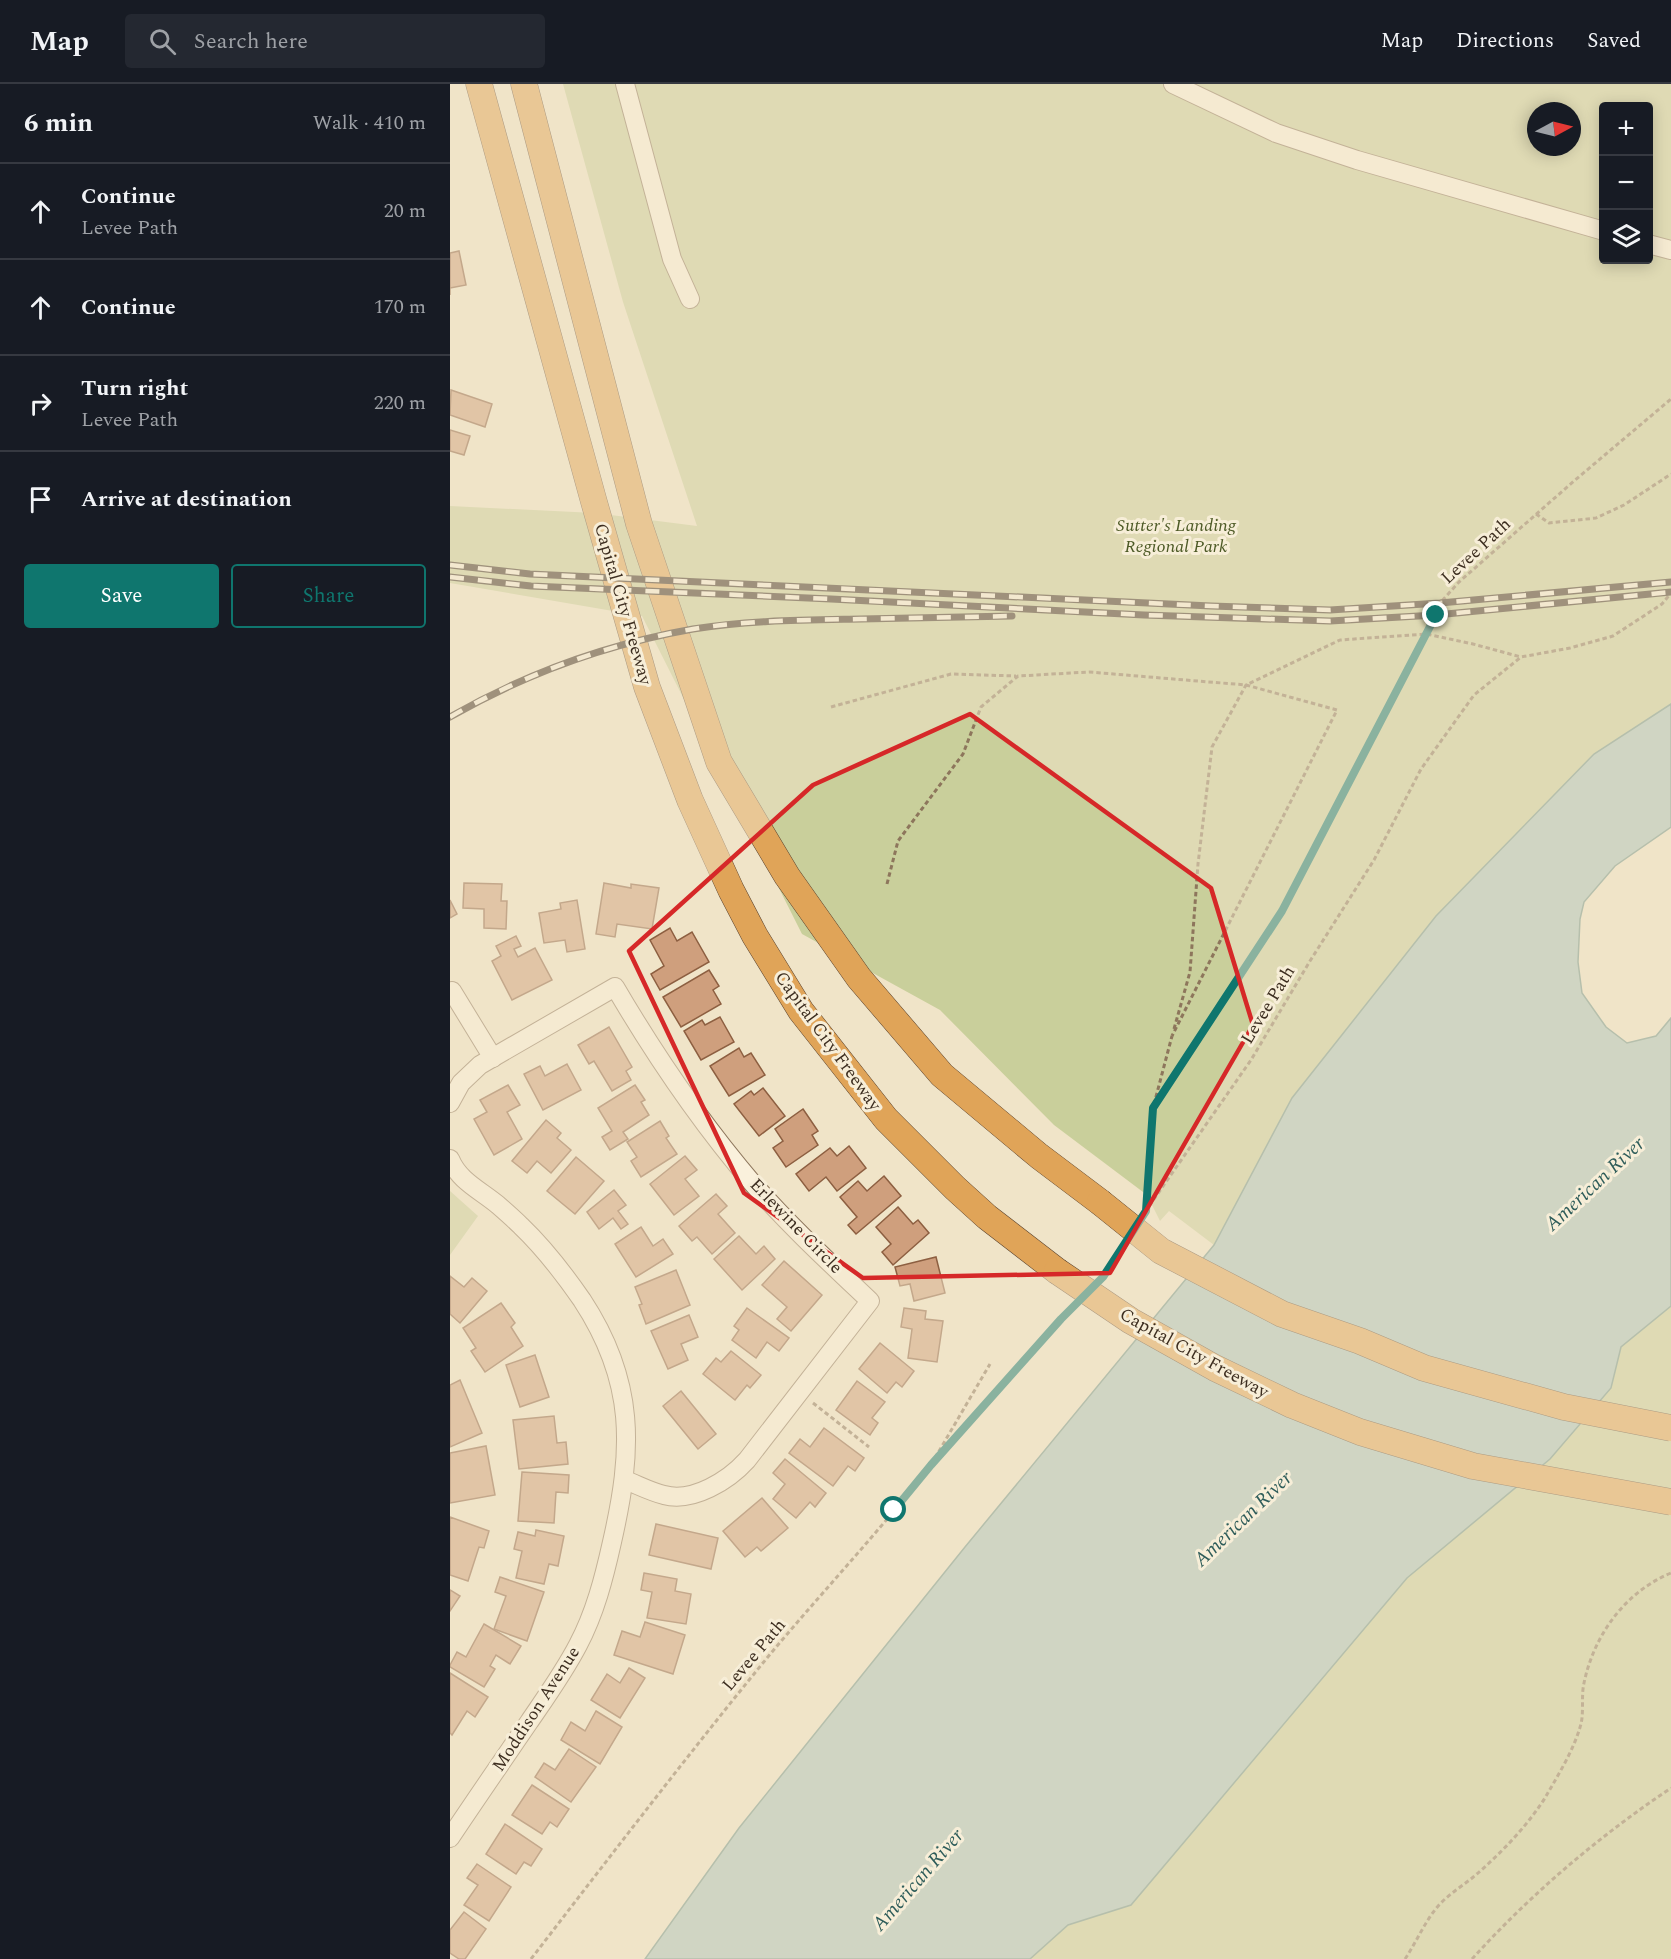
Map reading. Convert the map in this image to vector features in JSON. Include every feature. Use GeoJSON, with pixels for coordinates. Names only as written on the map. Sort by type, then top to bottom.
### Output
{"type":"FeatureCollection","features":[{"type":"Feature","properties":{"kind":"highway","name":"Capital City Freeway"},"geometry":{"type":"LineString","coordinates":[[479,84],[647,687],[690,800],[731,890],[755,936],[801,1011],[886,1119],[987,1217],[1057,1270],[1131,1321],[1215,1368],[1292,1405],[1360,1432],[1473,1466],[1671,1502]]}},
{"type":"Feature","properties":{"kind":"highway","name":"Capital City Freeway"},"geometry":{"type":"LineString","coordinates":[[524,84],[639,524],[719,762],[787,876],[858,978],[942,1075],[1039,1156],[1161,1251],[1282,1314],[1360,1341],[1424,1368],[1564,1407],[1671,1428]]}},
{"type":"Feature","properties":{"kind":"street"},"geometry":{"type":"LineString","coordinates":[[625,84],[672,259],[690,299]]}},
{"type":"Feature","properties":{"kind":"street"},"geometry":{"type":"LineString","coordinates":[[1173,84],[1276,133],[1357,160],[1599,230]]}},
{"type":"Feature","properties":{"kind":"street"},"geometry":{"type":"LineString","coordinates":[[1653,245],[1671,250]]}},
{"type":"Feature","properties":{"kind":"street","name":"Erlewine Circle"},"geometry":{"type":"LineString","coordinates":[[450,1103],[461,1083],[470,1074],[493,1058],[615,987],[671,1078],[711,1132],[800,1234],[870,1301],[743,1465],[728,1478],[693,1494],[666,1496],[625,1480]]}},
{"type":"Feature","properties":{"kind":"street"},"geometry":{"type":"LineString","coordinates":[[452,991],[493,1058]]}},
{"type":"Feature","properties":{"kind":"street","name":"Moddison Avenue"},"geometry":{"type":"LineString","coordinates":[[450,1838],[561,1675],[592,1616],[603,1584],[625,1480],[627,1442],[625,1408],[615,1363],[587,1307],[569,1281],[522,1227],[496,1203],[477,1191],[452,1164]]}},
{"type":"Feature","properties":{"kind":"path","name":"Levee Path"},"geometry":{"type":"LineString","coordinates":[[1153,1108],[1282,911],[1440,603],[1459,582],[1536,514],[1671,399]]}},
{"type":"Feature","properties":{"kind":"path"},"geometry":{"type":"LineString","coordinates":[[1536,514],[1549,523],[1596,518],[1624,505],[1671,474]]}},
{"type":"Feature","properties":{"kind":"path","name":"Levee Path"},"geometry":{"type":"LineString","coordinates":[[1140,1221],[1251,1060],[1374,860],[1421,769],[1474,695],[1521,657],[1570,648],[1613,636],[1662,604],[1671,593]]}},
{"type":"Feature","properties":{"kind":"path"},"geometry":{"type":"LineString","coordinates":[[1146,1211],[1153,1108],[1190,972],[1198,864],[1212,747],[1246,685],[1340,640],[1426,634],[1521,657]]}},
{"type":"Feature","properties":{"kind":"path"},"geometry":{"type":"LineString","coordinates":[[831,707],[951,674],[1018,676],[1089,672],[1246,685],[1337,710],[1172,1036]]}},
{"type":"Feature","properties":{"kind":"path"},"geometry":{"type":"LineString","coordinates":[[887,884],[898,841],[963,754],[981,707],[1018,676]]}},
{"type":"Feature","properties":{"kind":"path"},"geometry":{"type":"LineString","coordinates":[[1095,1285],[1103,1277],[1128,1239]]}},
{"type":"Feature","properties":{"kind":"path"},"geometry":{"type":"LineString","coordinates":[[931,1465],[1078,1302]]}},
{"type":"Feature","properties":{"kind":"path","name":"Levee Path"},"geometry":{"type":"LineString","coordinates":[[531,1959],[671,1777],[931,1465],[990,1364]]}},
{"type":"Feature","properties":{"kind":"path"},"geometry":{"type":"LineString","coordinates":[[799,1392],[869,1447]]}},
{"type":"Feature","properties":{"kind":"path"},"geometry":{"type":"LineString","coordinates":[[1405,1959],[1440,1904],[1508,1845],[1543,1800],[1565,1762],[1582,1722],[1583,1684],[1591,1656],[1599,1639],[1615,1615],[1636,1594],[1671,1573]]}},
{"type":"Feature","properties":{"kind":"path"},"geometry":{"type":"LineString","coordinates":[[1472,1959],[1528,1900],[1625,1819],[1671,1788]]}},
{"type":"Feature","properties":{"kind":"highlighted area"},"geometry":{"type":"Polygon","coordinates":[[[970,714],[1211,888],[1253,1025],[1110,1273],[863,1278],[744,1193],[629,951],[813,785],[970,714]]]}},
{"type":"Feature","properties":{"kind":"green space","name":"Sutter's Landing Regional Park"},"geometry":{"type":"Polygon","coordinates":[[[563,84],[1671,84],[1671,704],[1594,754],[1436,916],[1292,1098],[1214,1245],[1169,1211],[1160,1221],[1147,1195],[1054,1125],[940,1010],[802,934],[642,616],[450,583],[450,506],[595,513],[697,526],[623,302],[563,84]]]}},
{"type":"Feature","properties":{"kind":"green space"},"geometry":{"type":"Polygon","coordinates":[[[450,1191],[478,1216],[450,1255],[450,1191]]]}},
{"type":"Feature","properties":{"kind":"green space"},"geometry":{"type":"Polygon","coordinates":[[[1671,1306],[1671,1959],[1030,1959],[1068,1925],[1131,1905],[1407,1578],[1475,1520],[1611,1388],[1621,1347],[1671,1306]]]}},
{"type":"Feature","properties":{"kind":"water","name":"American River"},"geometry":{"type":"Polygon","coordinates":[[[1671,704],[1671,827],[1615,866],[1584,902],[1580,919],[1578,962],[1582,993],[1606,1027],[1627,1043],[1656,1036],[1671,1018],[1671,1306],[1621,1347],[1611,1388],[1550,1459],[1407,1578],[1131,1905],[1068,1925],[1030,1959],[645,1959],[739,1828],[965,1547],[1214,1245],[1292,1098],[1436,916],[1594,754],[1671,704]]]}},
{"type":"Feature","properties":{"kind":"building"},"geometry":{"type":"Polygon","coordinates":[[[459,251],[466,285],[450,288],[450,253],[459,251]]]}},
{"type":"Feature","properties":{"kind":"building"},"geometry":{"type":"Polygon","coordinates":[[[451,390],[492,404],[485,427],[450,415],[451,390]]]}},
{"type":"Feature","properties":{"kind":"building"},"geometry":{"type":"Polygon","coordinates":[[[450,430],[470,436],[464,455],[450,451],[450,430]]]}},
{"type":"Feature","properties":{"kind":"building"},"geometry":{"type":"Polygon","coordinates":[[[464,883],[502,884],[501,901],[507,901],[506,929],[484,928],[484,909],[463,908],[464,883]]]}},
{"type":"Feature","properties":{"kind":"building"},"geometry":{"type":"Polygon","coordinates":[[[604,883],[631,888],[631,884],[659,888],[652,929],[617,924],[615,937],[596,934],[604,883]]]}},
{"type":"Feature","properties":{"kind":"building"},"geometry":{"type":"Polygon","coordinates":[[[450,900],[457,914],[450,918],[450,900]]]}},
{"type":"Feature","properties":{"kind":"building"},"geometry":{"type":"Polygon","coordinates":[[[577,900],[585,949],[567,952],[565,940],[544,943],[539,913],[561,909],[560,903],[577,900]]]}},
{"type":"Feature","properties":{"kind":"building"},"geometry":{"type":"Polygon","coordinates":[[[670,928],[677,941],[692,932],[709,962],[660,990],[651,974],[664,966],[650,940],[670,928]]]}},
{"type":"Feature","properties":{"kind":"building"},"geometry":{"type":"Polygon","coordinates":[[[516,936],[521,946],[514,949],[518,957],[535,948],[552,980],[512,1000],[492,961],[501,956],[496,946],[516,936]]]}},
{"type":"Feature","properties":{"kind":"building"},"geometry":{"type":"Polygon","coordinates":[[[709,970],[719,986],[713,990],[721,1004],[681,1027],[663,997],[709,970]]]}},
{"type":"Feature","properties":{"kind":"building"},"geometry":{"type":"Polygon","coordinates":[[[720,1017],[734,1042],[701,1060],[684,1031],[702,1020],[705,1025],[720,1017]]]}},
{"type":"Feature","properties":{"kind":"building"},"geometry":{"type":"Polygon","coordinates":[[[609,1027],[632,1067],[626,1071],[631,1080],[612,1091],[594,1061],[589,1064],[578,1045],[609,1027]]]}},
{"type":"Feature","properties":{"kind":"building"},"geometry":{"type":"Polygon","coordinates":[[[739,1048],[744,1057],[751,1053],[765,1075],[729,1096],[710,1066],[739,1048]]]}},
{"type":"Feature","properties":{"kind":"building"},"geometry":{"type":"Polygon","coordinates":[[[567,1064],[581,1090],[543,1110],[524,1074],[540,1066],[545,1076],[567,1064]]]}},
{"type":"Feature","properties":{"kind":"building"},"geometry":{"type":"Polygon","coordinates":[[[508,1085],[520,1105],[507,1112],[522,1139],[494,1155],[474,1119],[487,1112],[480,1100],[508,1085]]]}},
{"type":"Feature","properties":{"kind":"building"},"geometry":{"type":"Polygon","coordinates":[[[635,1085],[645,1100],[641,1102],[649,1115],[623,1132],[628,1139],[610,1150],[602,1137],[612,1131],[598,1108],[635,1085]]]}},
{"type":"Feature","properties":{"kind":"building"},"geometry":{"type":"Polygon","coordinates":[[[763,1088],[785,1116],[759,1136],[734,1104],[751,1091],[754,1095],[763,1088]]]}},
{"type":"Feature","properties":{"kind":"building"},"geometry":{"type":"Polygon","coordinates":[[[803,1109],[818,1131],[812,1135],[818,1145],[786,1167],[773,1148],[783,1141],[775,1129],[803,1109]]]}},
{"type":"Feature","properties":{"kind":"building"},"geometry":{"type":"Polygon","coordinates":[[[546,1120],[561,1133],[557,1138],[571,1150],[551,1173],[537,1161],[527,1173],[512,1161],[546,1120]]]}},
{"type":"Feature","properties":{"kind":"building"},"geometry":{"type":"Polygon","coordinates":[[[660,1121],[669,1136],[666,1138],[677,1154],[641,1177],[631,1161],[637,1157],[627,1142],[660,1121]]]}},
{"type":"Feature","properties":{"kind":"building"},"geometry":{"type":"Polygon","coordinates":[[[849,1146],[866,1168],[837,1191],[826,1177],[809,1191],[796,1174],[830,1148],[837,1156],[849,1146]]]}},
{"type":"Feature","properties":{"kind":"building"},"geometry":{"type":"Polygon","coordinates":[[[685,1156],[697,1170],[685,1179],[699,1196],[674,1215],[650,1184],[685,1156]]]}},
{"type":"Feature","properties":{"kind":"building"},"geometry":{"type":"Polygon","coordinates":[[[576,1157],[604,1181],[575,1214],[547,1191],[576,1157]]]}},
{"type":"Feature","properties":{"kind":"building"},"geometry":{"type":"Polygon","coordinates":[[[884,1176],[901,1196],[856,1234],[848,1225],[857,1217],[840,1197],[858,1181],[867,1191],[884,1176]]]}},
{"type":"Feature","properties":{"kind":"building"},"geometry":{"type":"Polygon","coordinates":[[[614,1190],[626,1205],[618,1211],[628,1224],[621,1229],[613,1218],[599,1229],[587,1212],[614,1190]]]}},
{"type":"Feature","properties":{"kind":"building"},"geometry":{"type":"Polygon","coordinates":[[[716,1194],[727,1206],[718,1214],[735,1233],[712,1254],[697,1237],[692,1241],[679,1226],[716,1194]]]}},
{"type":"Feature","properties":{"kind":"building"},"geometry":{"type":"Polygon","coordinates":[[[898,1207],[913,1224],[918,1220],[929,1233],[893,1265],[882,1252],[891,1244],[876,1227],[898,1207]]]}},
{"type":"Feature","properties":{"kind":"building"},"geometry":{"type":"Polygon","coordinates":[[[641,1227],[653,1246],[663,1239],[673,1254],[636,1277],[615,1244],[641,1227]]]}},
{"type":"Feature","properties":{"kind":"building"},"geometry":{"type":"Polygon","coordinates":[[[739,1236],[756,1254],[764,1246],[775,1259],[742,1290],[714,1259],[739,1236]]]}},
{"type":"Feature","properties":{"kind":"building"},"geometry":{"type":"Polygon","coordinates":[[[936,1257],[945,1293],[914,1301],[910,1284],[900,1286],[895,1267],[936,1257]]]}},
{"type":"Feature","properties":{"kind":"building"},"geometry":{"type":"Polygon","coordinates":[[[784,1261],[822,1295],[791,1331],[777,1319],[787,1307],[762,1285],[784,1261]]]}},
{"type":"Feature","properties":{"kind":"building"},"geometry":{"type":"Polygon","coordinates":[[[676,1270],[690,1305],[646,1324],[639,1305],[642,1304],[635,1287],[676,1270]]]}},
{"type":"Feature","properties":{"kind":"building"},"geometry":{"type":"Polygon","coordinates":[[[450,1276],[464,1287],[472,1278],[487,1291],[460,1323],[450,1314],[450,1276]]]}},
{"type":"Feature","properties":{"kind":"building"},"geometry":{"type":"Polygon","coordinates":[[[501,1303],[515,1323],[511,1327],[523,1346],[485,1372],[471,1351],[476,1348],[463,1328],[501,1303]]]}},
{"type":"Feature","properties":{"kind":"building"},"geometry":{"type":"Polygon","coordinates":[[[747,1308],[789,1338],[779,1351],[767,1342],[756,1358],[732,1340],[739,1330],[734,1326],[747,1308]]]}},
{"type":"Feature","properties":{"kind":"building"},"geometry":{"type":"Polygon","coordinates":[[[904,1308],[926,1311],[925,1319],[943,1321],[937,1362],[908,1358],[912,1329],[901,1327],[904,1308]]]}},
{"type":"Feature","properties":{"kind":"building"},"geometry":{"type":"Polygon","coordinates":[[[689,1315],[698,1337],[681,1344],[688,1360],[668,1369],[651,1331],[689,1315]]]}},
{"type":"Feature","properties":{"kind":"building"},"geometry":{"type":"Polygon","coordinates":[[[880,1343],[914,1371],[902,1387],[896,1382],[887,1393],[859,1369],[880,1343]]]}},
{"type":"Feature","properties":{"kind":"building"},"geometry":{"type":"Polygon","coordinates":[[[731,1351],[761,1375],[750,1388],[747,1385],[735,1400],[703,1374],[716,1358],[721,1362],[731,1351]]]}},
{"type":"Feature","properties":{"kind":"building"},"geometry":{"type":"Polygon","coordinates":[[[535,1355],[549,1397],[520,1407],[506,1365],[535,1355]]]}},
{"type":"Feature","properties":{"kind":"building"},"geometry":{"type":"Polygon","coordinates":[[[460,1380],[482,1433],[450,1447],[450,1385],[460,1380]]]}},
{"type":"Feature","properties":{"kind":"building"},"geometry":{"type":"Polygon","coordinates":[[[857,1381],[885,1402],[872,1418],[878,1423],[870,1435],[836,1410],[857,1381]]]}},
{"type":"Feature","properties":{"kind":"building"},"geometry":{"type":"Polygon","coordinates":[[[681,1391],[716,1434],[698,1449],[663,1406],[681,1391]]]}},
{"type":"Feature","properties":{"kind":"building"},"geometry":{"type":"Polygon","coordinates":[[[554,1416],[557,1443],[566,1442],[568,1464],[519,1469],[513,1420],[554,1416]]]}},
{"type":"Feature","properties":{"kind":"building"},"geometry":{"type":"Polygon","coordinates":[[[824,1428],[864,1458],[855,1471],[848,1466],[833,1486],[789,1453],[800,1439],[810,1447],[824,1428]]]}},
{"type":"Feature","properties":{"kind":"building"},"geometry":{"type":"Polygon","coordinates":[[[486,1446],[495,1495],[450,1503],[450,1453],[486,1446]]]}},
{"type":"Feature","properties":{"kind":"building"},"geometry":{"type":"Polygon","coordinates":[[[785,1459],[826,1493],[815,1507],[810,1502],[796,1518],[773,1499],[785,1484],[773,1473],[785,1459]]]}},
{"type":"Feature","properties":{"kind":"building"},"geometry":{"type":"Polygon","coordinates":[[[522,1472],[569,1475],[568,1493],[556,1492],[554,1523],[518,1521],[522,1472]]]}},
{"type":"Feature","properties":{"kind":"building"},"geometry":{"type":"Polygon","coordinates":[[[762,1498],[788,1528],[761,1551],[757,1547],[745,1557],[723,1531],[762,1498]]]}},
{"type":"Feature","properties":{"kind":"building"},"geometry":{"type":"Polygon","coordinates":[[[450,1517],[489,1531],[484,1548],[479,1547],[468,1581],[450,1575],[450,1517]]]}},
{"type":"Feature","properties":{"kind":"building"},"geometry":{"type":"Polygon","coordinates":[[[656,1524],[718,1538],[711,1569],[649,1555],[656,1524]]]}},
{"type":"Feature","properties":{"kind":"building"},"geometry":{"type":"Polygon","coordinates":[[[536,1530],[564,1536],[558,1566],[549,1564],[544,1584],[516,1578],[522,1551],[514,1549],[518,1532],[535,1536],[536,1530]]]}},
{"type":"Feature","properties":{"kind":"building"},"geometry":{"type":"Polygon","coordinates":[[[644,1573],[677,1579],[675,1591],[691,1594],[686,1624],[647,1618],[652,1592],[641,1590],[644,1573]]]}},
{"type":"Feature","properties":{"kind":"building"},"geometry":{"type":"Polygon","coordinates":[[[500,1577],[544,1592],[527,1641],[494,1629],[506,1596],[495,1592],[500,1577]]]}},
{"type":"Feature","properties":{"kind":"building"},"geometry":{"type":"Polygon","coordinates":[[[450,1590],[460,1596],[450,1611],[450,1590]]]}},
{"type":"Feature","properties":{"kind":"building"},"geometry":{"type":"Polygon","coordinates":[[[645,1622],[685,1635],[673,1674],[614,1655],[622,1631],[640,1637],[645,1622]]]}},
{"type":"Feature","properties":{"kind":"building"},"geometry":{"type":"Polygon","coordinates":[[[484,1624],[521,1646],[510,1664],[496,1655],[490,1666],[495,1669],[484,1687],[450,1665],[457,1652],[466,1657],[484,1624]]]}},
{"type":"Feature","properties":{"kind":"building"},"geometry":{"type":"Polygon","coordinates":[[[629,1668],[645,1678],[620,1718],[591,1700],[607,1674],[620,1683],[629,1668]]]}},
{"type":"Feature","properties":{"kind":"building"},"geometry":{"type":"Polygon","coordinates":[[[450,1673],[488,1697],[475,1717],[467,1711],[452,1735],[450,1733],[450,1673]]]}},
{"type":"Feature","properties":{"kind":"building"},"geometry":{"type":"Polygon","coordinates":[[[596,1711],[622,1727],[600,1764],[561,1740],[571,1722],[585,1731],[596,1711]]]}},
{"type":"Feature","properties":{"kind":"building"},"geometry":{"type":"Polygon","coordinates":[[[569,1749],[596,1767],[571,1802],[535,1777],[544,1763],[555,1770],[569,1749]]]}},
{"type":"Feature","properties":{"kind":"building"},"geometry":{"type":"Polygon","coordinates":[[[532,1785],[569,1809],[557,1827],[550,1822],[542,1834],[512,1815],[532,1785]]]}},
{"type":"Feature","properties":{"kind":"building"},"geometry":{"type":"Polygon","coordinates":[[[505,1824],[542,1849],[531,1866],[524,1862],[516,1874],[486,1854],[505,1824]]]}},
{"type":"Feature","properties":{"kind":"building"},"geometry":{"type":"Polygon","coordinates":[[[477,1864],[511,1887],[489,1921],[464,1905],[478,1885],[467,1878],[477,1864]]]}},
{"type":"Feature","properties":{"kind":"building"},"geometry":{"type":"Polygon","coordinates":[[[464,1912],[486,1929],[465,1959],[459,1959],[450,1953],[450,1930],[464,1912]]]}},
{"type":"Feature","properties":{"kind":"railway"},"geometry":{"type":"LineString","coordinates":[[450,565],[530,574],[1330,610],[1440,603],[1671,582]]}},
{"type":"Feature","properties":{"kind":"railway"},"geometry":{"type":"LineString","coordinates":[[450,577],[531,586],[1144,615],[1330,621],[1436,615],[1671,592]]}},
{"type":"Feature","properties":{"kind":"railway"},"geometry":{"type":"LineString","coordinates":[[450,717],[478,701],[567,662],[629,643],[693,629],[777,621],[1012,616]]}},
{"type":"Feature","properties":{"kind":"route"},"geometry":{"type":"LineString","coordinates":[[894,1510],[1061,1319],[1103,1277],[1146,1211],[1153,1108],[1282,911],[1436,615]]}}]}
